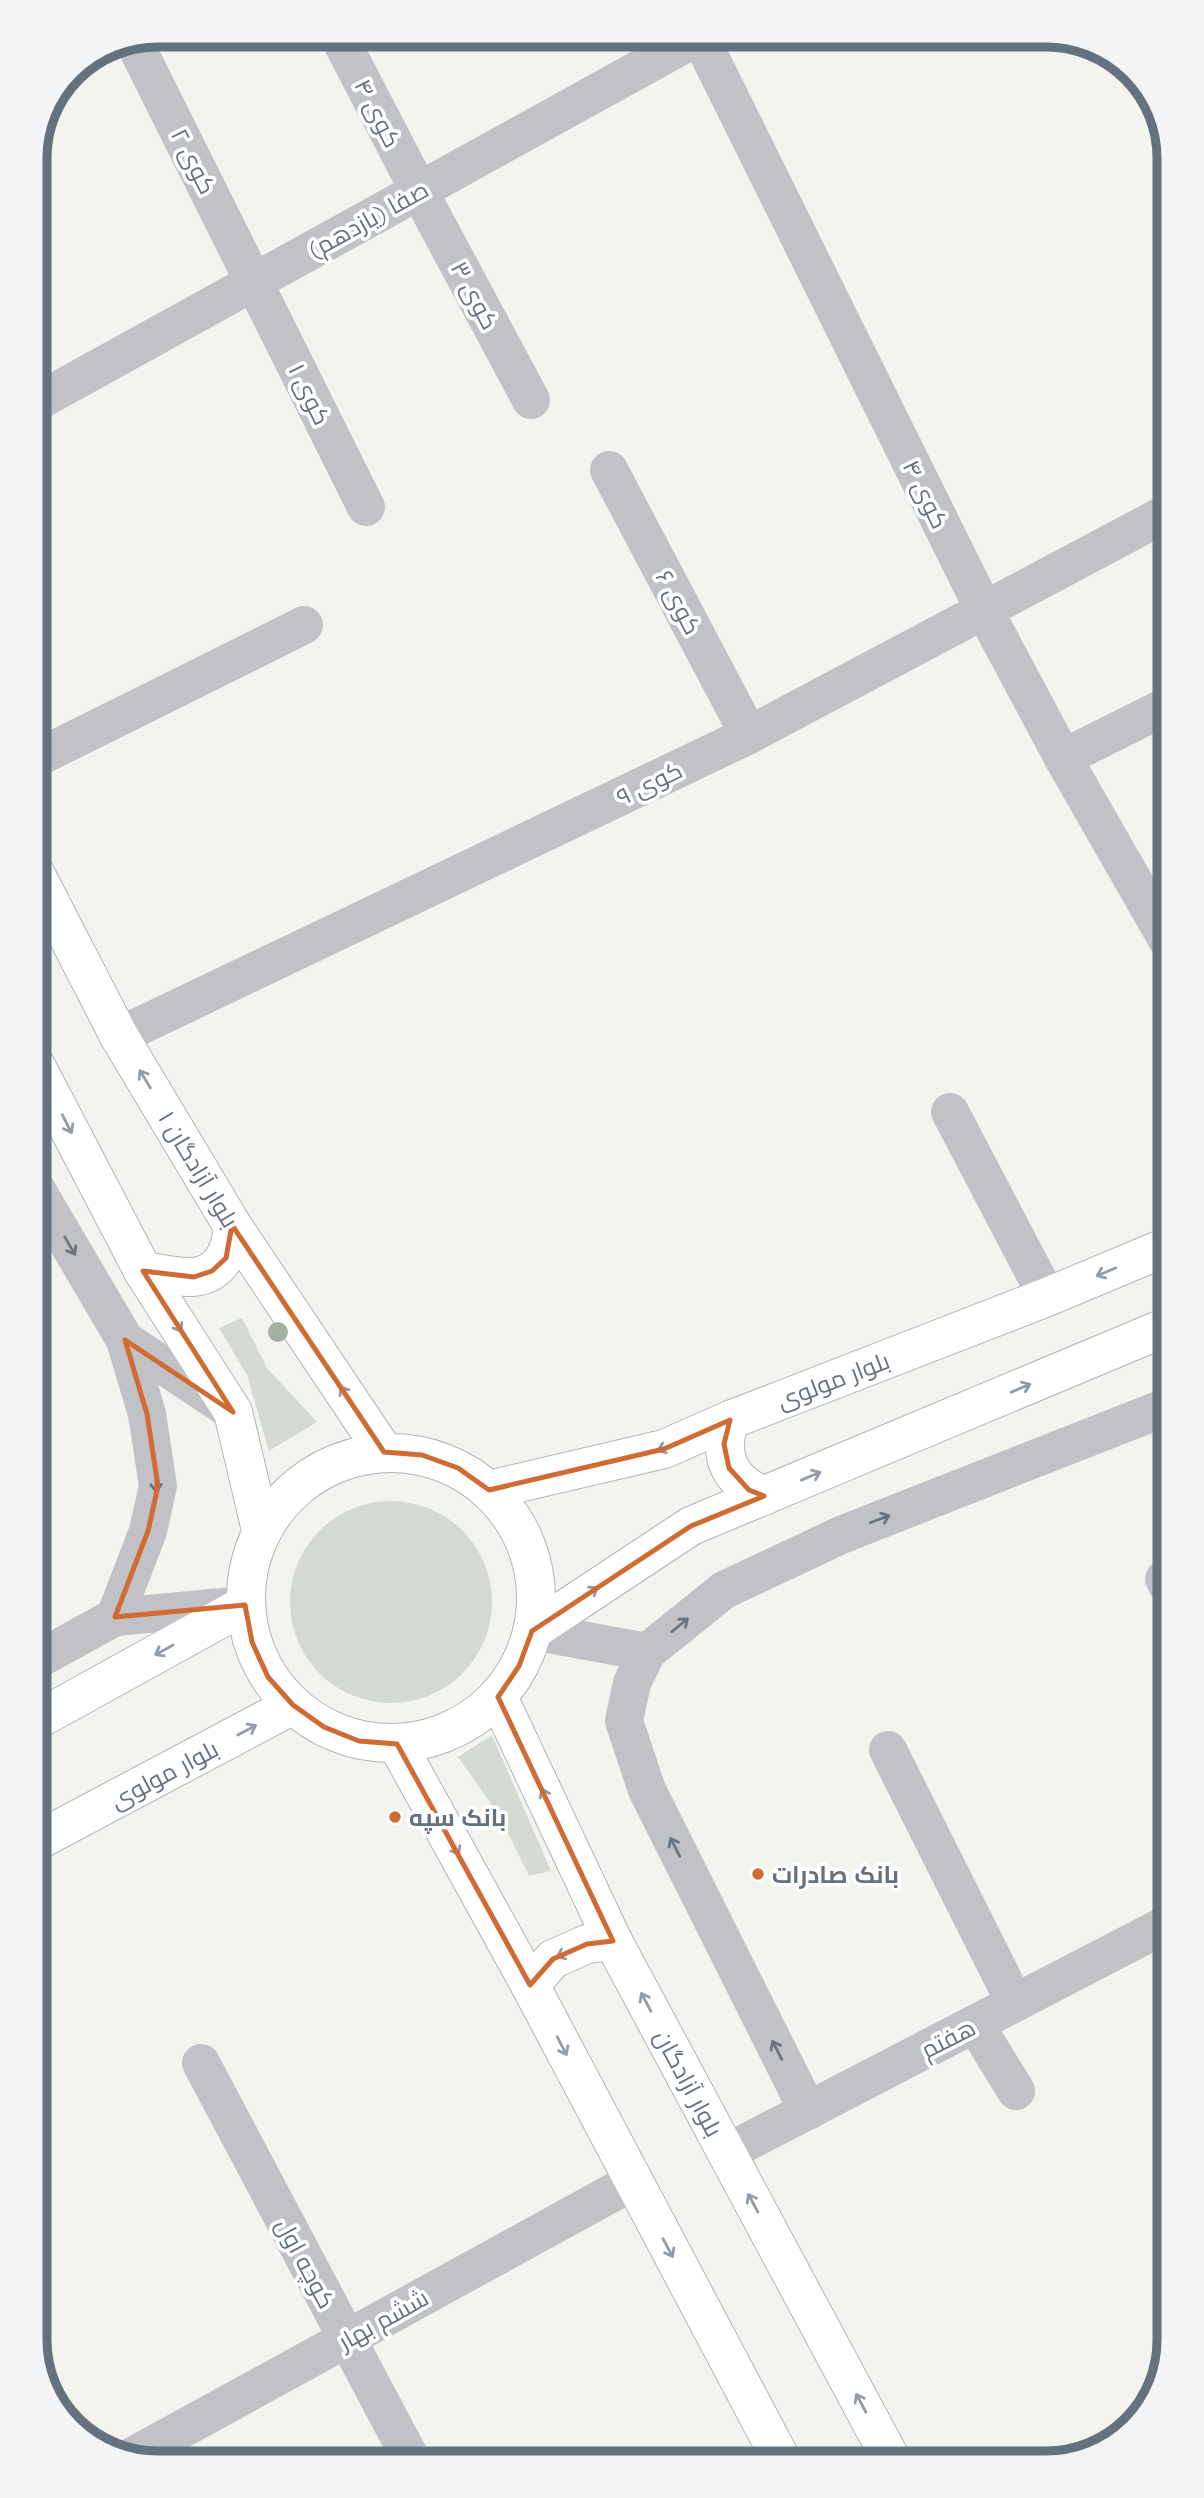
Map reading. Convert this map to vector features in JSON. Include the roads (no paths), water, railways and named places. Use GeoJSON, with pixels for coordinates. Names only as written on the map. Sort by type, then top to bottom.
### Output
{"type":"FeatureCollection","features":[{"type":"Feature","properties":{"kind":"main road","name":"بلوار آزادگان ۱"},"geometry":{"type":"LineString","coordinates":[[47,896],[119,1036],[232,1225],[384,1452]]}},
{"type":"Feature","properties":{"kind":"main road"},"geometry":{"type":"LineString","coordinates":[[47,1087],[143,1271],[233,1412],[261,1530]]}},
{"type":"Feature","properties":{"kind":"main road"},"geometry":{"type":"LineString","coordinates":[[143,1271],[194,1277],[212,1271],[226,1258],[233,1239],[232,1225]]}},
{"type":"Feature","properties":{"kind":"main road","name":"بلوار مولوی"},"geometry":{"type":"LineString","coordinates":[[489,1490],[664,1449],[730,1420],[1047,1297],[1157,1251]]}},
{"type":"Feature","properties":{"kind":"main road"},"geometry":{"type":"LineString","coordinates":[[532,1631],[691,1526],[1157,1331]]}},
{"type":"Feature","properties":{"kind":"main road"},"geometry":{"type":"LineString","coordinates":[[730,1420],[724,1444],[729,1468],[744,1485],[764,1496]]}},
{"type":"Feature","properties":{"kind":"main road"},"geometry":{"type":"LineString","coordinates":[[384,1452],[422,1455],[458,1468],[489,1490],[509,1513],[524,1540],[533,1570],[536,1600],[532,1631],[519,1666],[498,1696],[469,1721],[435,1737],[397,1744],[359,1741],[324,1727],[293,1706],[268,1677],[252,1642],[245,1605],[248,1566],[261,1530],[283,1499],[312,1475],[346,1459],[384,1452]]}},
{"type":"Feature","properties":{"kind":"main road"},"geometry":{"type":"LineString","coordinates":[[47,1714],[245,1605]]}},
{"type":"Feature","properties":{"kind":"main road","name":"بلوار آزادگان"},"geometry":{"type":"LineString","coordinates":[[498,1696],[613,1941],[887,2451]]}},
{"type":"Feature","properties":{"kind":"main road","name":"بلوار مولوی"},"geometry":{"type":"LineString","coordinates":[[47,1836],[293,1706]]}},
{"type":"Feature","properties":{"kind":"main road"},"geometry":{"type":"LineString","coordinates":[[397,1744],[530,1984],[632,2182],[777,2451]]}},
{"type":"Feature","properties":{"kind":"main road"},"geometry":{"type":"LineString","coordinates":[[530,1984],[553,1959],[587,1944],[613,1941]]}},
{"type":"Feature","properties":{"kind":"street","name":"کوی ۴"},"geometry":{"type":"LineString","coordinates":[[344,47],[419,191]]}},
{"type":"Feature","properties":{"kind":"street","name":"صفا (یازدهم)"},"geometry":{"type":"LineString","coordinates":[[47,396],[680,47]]}},
{"type":"Feature","properties":{"kind":"street","name":"کوی ۴"},"geometry":{"type":"LineString","coordinates":[[705,47],[984,610],[1063,758],[1157,922]]}},
{"type":"Feature","properties":{"kind":"street","name":"کوی ۲"},"geometry":{"type":"LineString","coordinates":[[138,49],[255,282]]}},
{"type":"Feature","properties":{"kind":"street","name":"کوی ۳"},"geometry":{"type":"LineString","coordinates":[[419,191],[531,400]]}},
{"type":"Feature","properties":{"kind":"street","name":"کوی ۱"},"geometry":{"type":"LineString","coordinates":[[255,282],[366,507]]}},
{"type":"Feature","properties":{"kind":"street","name":"کوی ۶"},"geometry":{"type":"LineString","coordinates":[[609,470],[749,735]]}},
{"type":"Feature","properties":{"kind":"street","name":"کوی ۹"},"geometry":{"type":"LineString","coordinates":[[119,1036],[749,735],[1157,518]]}},
{"type":"Feature","properties":{"kind":"street"},"geometry":{"type":"LineString","coordinates":[[47,753],[304,625]]}},
{"type":"Feature","properties":{"kind":"street"},"geometry":{"type":"LineString","coordinates":[[1063,758],[1157,711]]}},
{"type":"Feature","properties":{"kind":"street"},"geometry":{"type":"LineString","coordinates":[[950,1112],[1047,1297]]}},
{"type":"Feature","properties":{"kind":"street"},"geometry":{"type":"LineString","coordinates":[[47,1207],[125,1340],[147,1415],[158,1486],[148,1531],[114,1617]]}},
{"type":"Feature","properties":{"kind":"street"},"geometry":{"type":"LineString","coordinates":[[125,1340],[233,1412]]}},
{"type":"Feature","properties":{"kind":"street"},"geometry":{"type":"LineString","coordinates":[[808,2111],[647,1790],[624,1721],[632,1683],[647,1652],[724,1590],[841,1535],[1157,1411]]}},
{"type":"Feature","properties":{"kind":"street"},"geometry":{"type":"LineString","coordinates":[[47,1654],[114,1617],[245,1605]]}},
{"type":"Feature","properties":{"kind":"street"},"geometry":{"type":"LineString","coordinates":[[532,1631],[647,1652]]}},
{"type":"Feature","properties":{"kind":"street"},"geometry":{"type":"LineString","coordinates":[[888,1750],[1015,2003]]}},
{"type":"Feature","properties":{"kind":"street","name":"هفتم"},"geometry":{"type":"LineString","coordinates":[[726,2153],[1157,1929]]}},
{"type":"Feature","properties":{"kind":"street"},"geometry":{"type":"LineString","coordinates":[[975,2024],[1016,2091]]}},
{"type":"Feature","properties":{"kind":"street","name":"کوچه اول"},"geometry":{"type":"LineString","coordinates":[[201,2063],[407,2451]]}},
{"type":"Feature","properties":{"kind":"street","name":"ششم بهار"},"geometry":{"type":"LineString","coordinates":[[144,2450],[632,2182]]}},
{"type":"Feature","properties":{"kind":"place","name":"بانک سپه"},"geometry":{"type":"Point","coordinates":[395,1817]}},
{"type":"Feature","properties":{"kind":"place","name":"بانک صادرات"},"geometry":{"type":"Point","coordinates":[758,1874]}}]}
